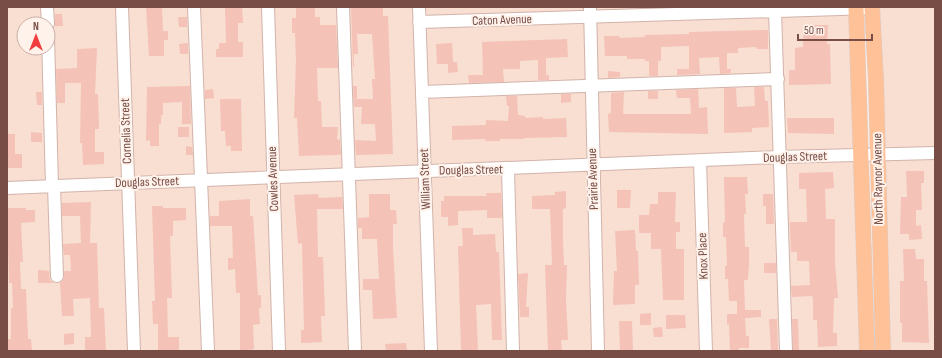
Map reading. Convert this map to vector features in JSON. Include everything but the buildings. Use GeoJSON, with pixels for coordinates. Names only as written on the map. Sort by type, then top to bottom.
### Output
{"type":"FeatureCollection","features":[{"type":"Feature","properties":{"kind":"main road","name":"North Raynor Avenue"},"geometry":{"type":"LineString","coordinates":[[872,7],[876,80],[883,351]]}},
{"type":"Feature","properties":{"kind":"main road","name":"North Raynor Avenue"},"geometry":{"type":"LineString","coordinates":[[856,8],[867,351]]}},
{"type":"Feature","properties":{"kind":"street","name":"Cornelia Street"},"geometry":{"type":"LineString","coordinates":[[122,7],[134,351]]}},
{"type":"Feature","properties":{"kind":"street"},"geometry":{"type":"LineString","coordinates":[[194,7],[208,351]]}},
{"type":"Feature","properties":{"kind":"street","name":"Cowles Avenue"},"geometry":{"type":"LineString","coordinates":[[268,7],[280,351]]}},
{"type":"Feature","properties":{"kind":"street"},"geometry":{"type":"LineString","coordinates":[[343,7],[355,351]]}},
{"type":"Feature","properties":{"kind":"street","name":"William Street"},"geometry":{"type":"LineString","coordinates":[[419,7],[431,351]]}},
{"type":"Feature","properties":{"kind":"street","name":"Caton Avenue"},"geometry":{"type":"LineString","coordinates":[[419,22],[590,12],[760,9],[775,11],[872,7]]}},
{"type":"Feature","properties":{"kind":"street"},"geometry":{"type":"LineString","coordinates":[[775,11],[786,351]]}},
{"type":"Feature","properties":{"kind":"street","name":"Prairie Avenue"},"geometry":{"type":"LineString","coordinates":[[590,12],[598,351]]}},
{"type":"Feature","properties":{"kind":"street"},"geometry":{"type":"LineString","coordinates":[[49,56],[57,276]]}},
{"type":"Feature","properties":{"kind":"street"},"geometry":{"type":"LineString","coordinates":[[422,92],[778,79]]}},
{"type":"Feature","properties":{"kind":"street","name":"Douglas Street"},"geometry":{"type":"LineString","coordinates":[[7,188],[424,170],[508,169],[779,157],[935,153]]}},
{"type":"Feature","properties":{"kind":"street","name":"Knox Place"},"geometry":{"type":"LineString","coordinates":[[700,161],[706,351]]}},
{"type":"Feature","properties":{"kind":"street"},"geometry":{"type":"LineString","coordinates":[[508,169],[512,351]]}},
{"type":"Feature","properties":{"kind":"shaded area"},"geometry":{"type":"Polygon","coordinates":[[[7,7],[851,7],[861,351],[7,351],[7,7]]]}},
{"type":"Feature","properties":{"kind":"shaded area"},"geometry":{"type":"Polygon","coordinates":[[[878,7],[935,7],[935,351],[886,351],[878,7]]]}}]}
